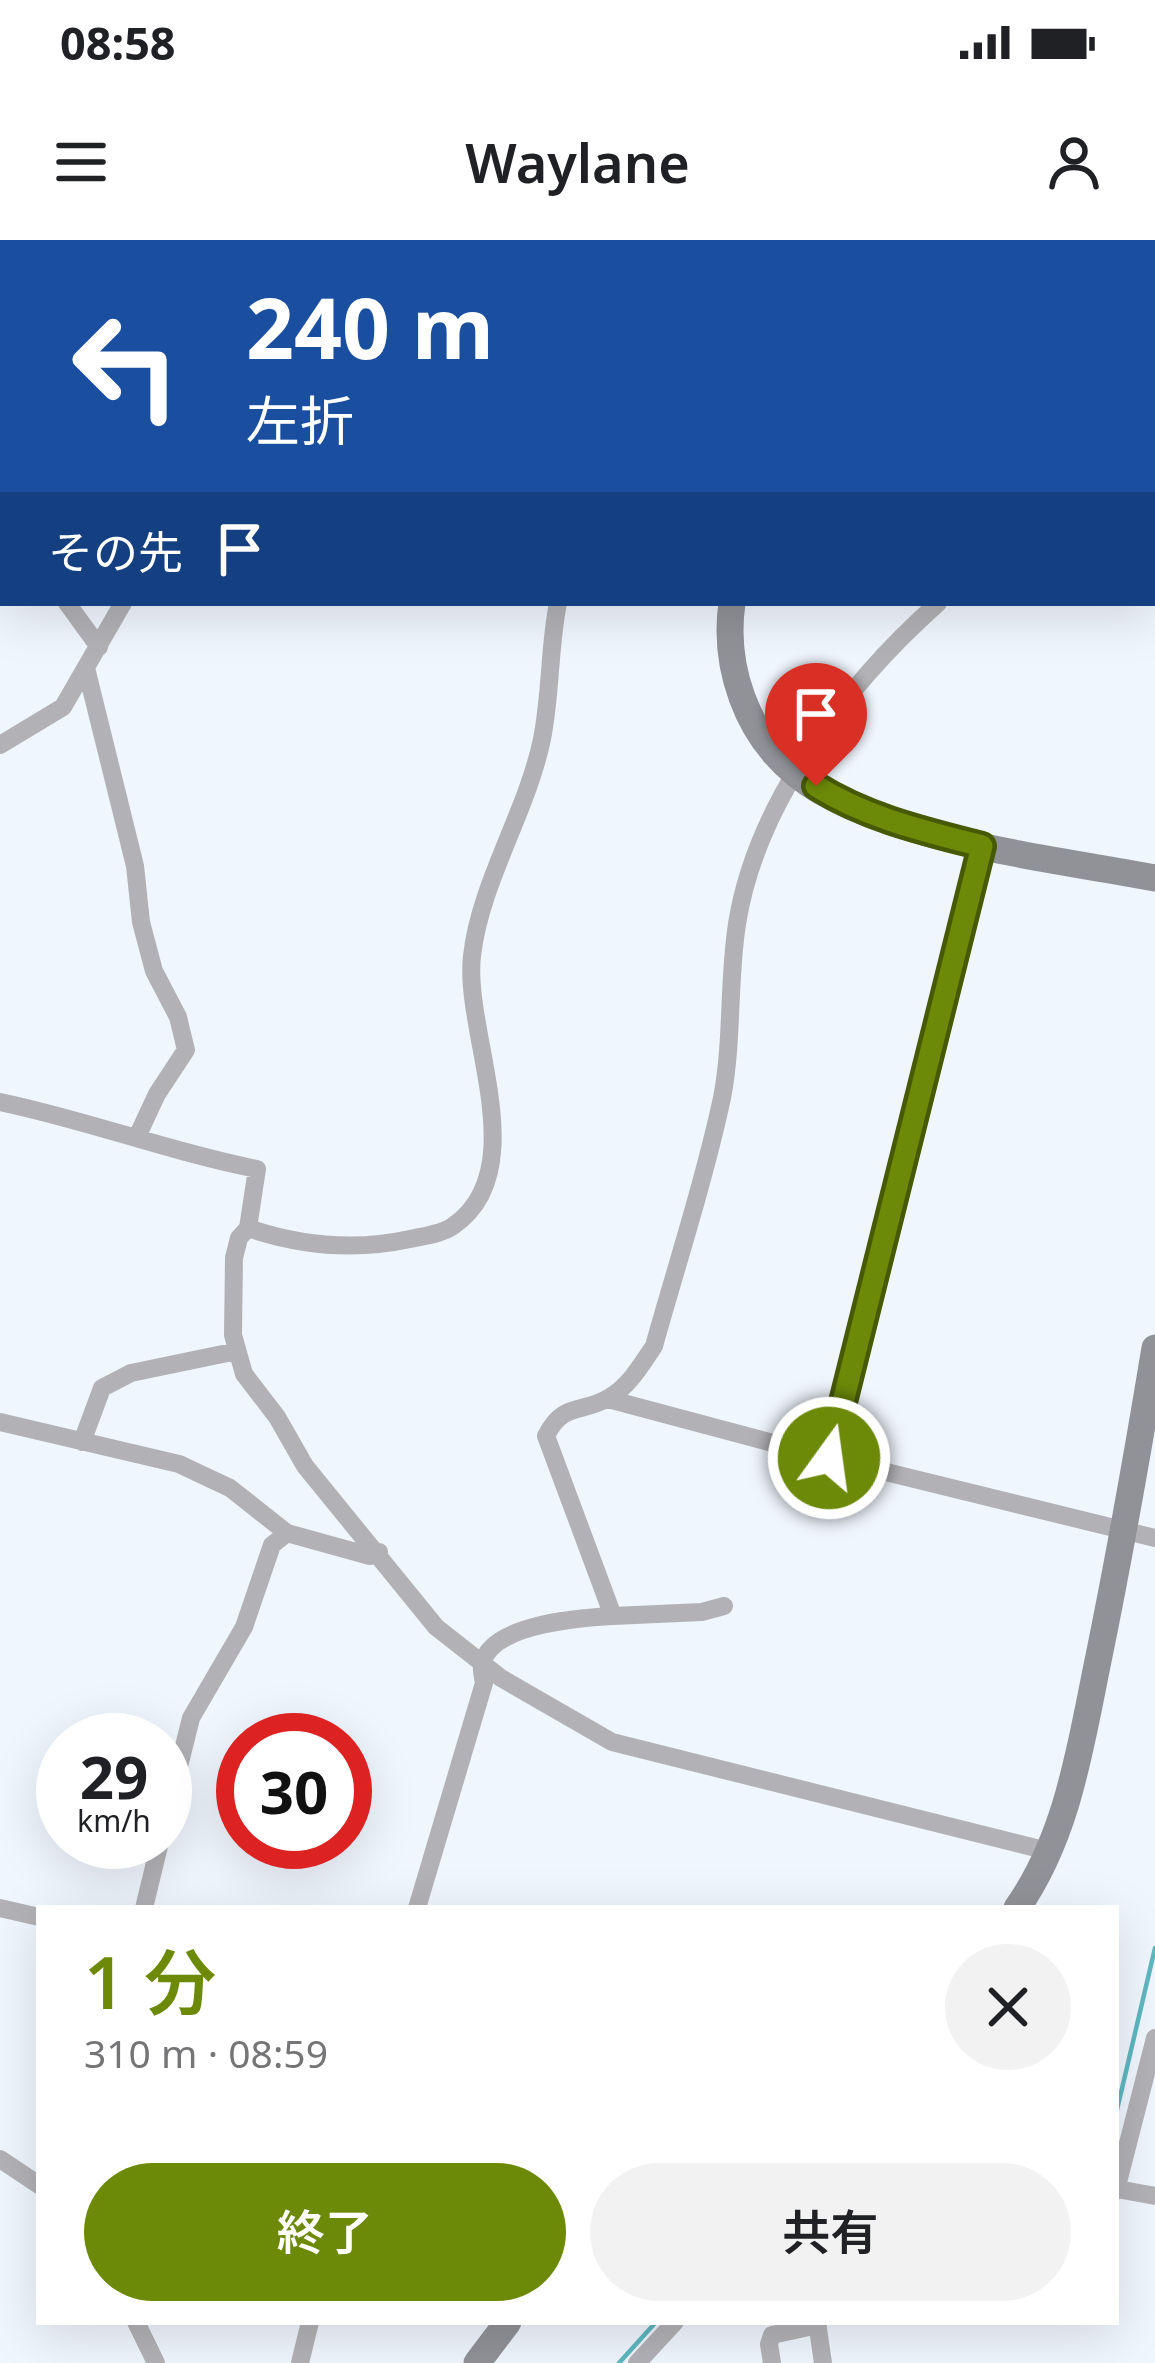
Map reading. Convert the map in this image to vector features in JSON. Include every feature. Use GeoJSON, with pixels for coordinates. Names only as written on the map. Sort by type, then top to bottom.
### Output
{"type":"FeatureCollection","features":[{"type":"Feature","properties":{"kind":"street"},"geometry":{"type":"LineString","coordinates":[[70,606],[99,647]]}},
{"type":"Feature","properties":{"kind":"street"},"geometry":{"type":"LineString","coordinates":[[0,745],[53,716],[87,672],[121,606]]}},
{"type":"Feature","properties":{"kind":"street"},"geometry":{"type":"LineString","coordinates":[[248,1228],[329,1246],[384,1245],[453,1226],[479,1198],[492,1135],[491,1093],[473,1000],[472,958],[478,924],[542,737],[558,606]]}},
{"type":"Feature","properties":{"kind":"street"},"geometry":{"type":"LineString","coordinates":[[732,606],[730,654],[744,706],[758,733],[796,775],[838,800],[898,824],[982,846],[1155,878]]}},
{"type":"Feature","properties":{"kind":"street"},"geometry":{"type":"LineString","coordinates":[[608,1399],[638,1371],[654,1346],[722,1095],[738,918],[759,849],[840,702],[897,639],[935,606]]}},
{"type":"Feature","properties":{"kind":"street"},"geometry":{"type":"LineString","coordinates":[[87,672],[135,866],[149,954],[178,1017],[186,1050],[157,1094],[137,1137]]}},
{"type":"Feature","properties":{"kind":"street"},"geometry":{"type":"LineString","coordinates":[[829,1458],[982,846]]}},
{"type":"Feature","properties":{"kind":"street"},"geometry":{"type":"LineString","coordinates":[[0,1102],[256,1169],[248,1228],[233,1258],[233,1335],[244,1374],[277,1417],[305,1466],[436,1628],[482,1663],[612,1742],[1048,1851]]}},
{"type":"Feature","properties":{"kind":"street"},"geometry":{"type":"LineString","coordinates":[[1019,1905],[1048,1851],[1077,1761],[1155,1348]]}},
{"type":"Feature","properties":{"kind":"street"},"geometry":{"type":"LineString","coordinates":[[82,1442],[102,1388],[131,1373],[237,1351]]}},
{"type":"Feature","properties":{"kind":"street"},"geometry":{"type":"LineString","coordinates":[[613,1616],[546,1436],[568,1409],[608,1399],[1155,1538]]}},
{"type":"Feature","properties":{"kind":"street"},"geometry":{"type":"LineString","coordinates":[[0,1422],[179,1464],[230,1487],[287,1533],[370,1556],[379,1552]]}},
{"type":"Feature","properties":{"kind":"street"},"geometry":{"type":"LineString","coordinates":[[192,1716],[244,1627],[272,1545],[287,1533]]}},
{"type":"Feature","properties":{"kind":"street"},"geometry":{"type":"LineString","coordinates":[[418,1905],[484,1683],[482,1663],[490,1652],[520,1629],[576,1616],[702,1612],[724,1606]]}},
{"type":"Feature","properties":{"kind":"street"},"geometry":{"type":"LineString","coordinates":[[145,1905],[153,1869]]}},
{"type":"Feature","properties":{"kind":"street"},"geometry":{"type":"LineString","coordinates":[[0,1908],[36,1916]]}},
{"type":"Feature","properties":{"kind":"street"},"geometry":{"type":"LineString","coordinates":[[1119,2177],[1155,2038]]}},
{"type":"Feature","properties":{"kind":"street"},"geometry":{"type":"LineString","coordinates":[[0,2158],[36,2184]]}},
{"type":"Feature","properties":{"kind":"street"},"geometry":{"type":"LineString","coordinates":[[1119,2189],[1155,2195]]}},
{"type":"Feature","properties":{"kind":"street"},"geometry":{"type":"LineString","coordinates":[[138,2325],[157,2363]]}},
{"type":"Feature","properties":{"kind":"street"},"geometry":{"type":"LineString","coordinates":[[300,2363],[309,2325]]}},
{"type":"Feature","properties":{"kind":"street"},"geometry":{"type":"LineString","coordinates":[[477,2363],[506,2325]]}},
{"type":"Feature","properties":{"kind":"street"},"geometry":{"type":"LineString","coordinates":[[637,2363],[672,2325]]}},
{"type":"Feature","properties":{"kind":"street"},"geometry":{"type":"LineString","coordinates":[[772,2363],[772,2335],[813,2325]]}},
{"type":"Feature","properties":{"kind":"street"},"geometry":{"type":"LineString","coordinates":[[817,2325],[823,2363]]}},
{"type":"Feature","properties":{"kind":"waterway"},"geometry":{"type":"LineString","coordinates":[[1119,2101],[1155,1948]]}},
{"type":"Feature","properties":{"kind":"waterway"},"geometry":{"type":"LineString","coordinates":[[619,2363],[653,2325]]}},
{"type":"Feature","properties":{"kind":"route"},"geometry":{"type":"LineString","coordinates":[[816,786],[898,824],[982,846],[829,1458]]}}]}
